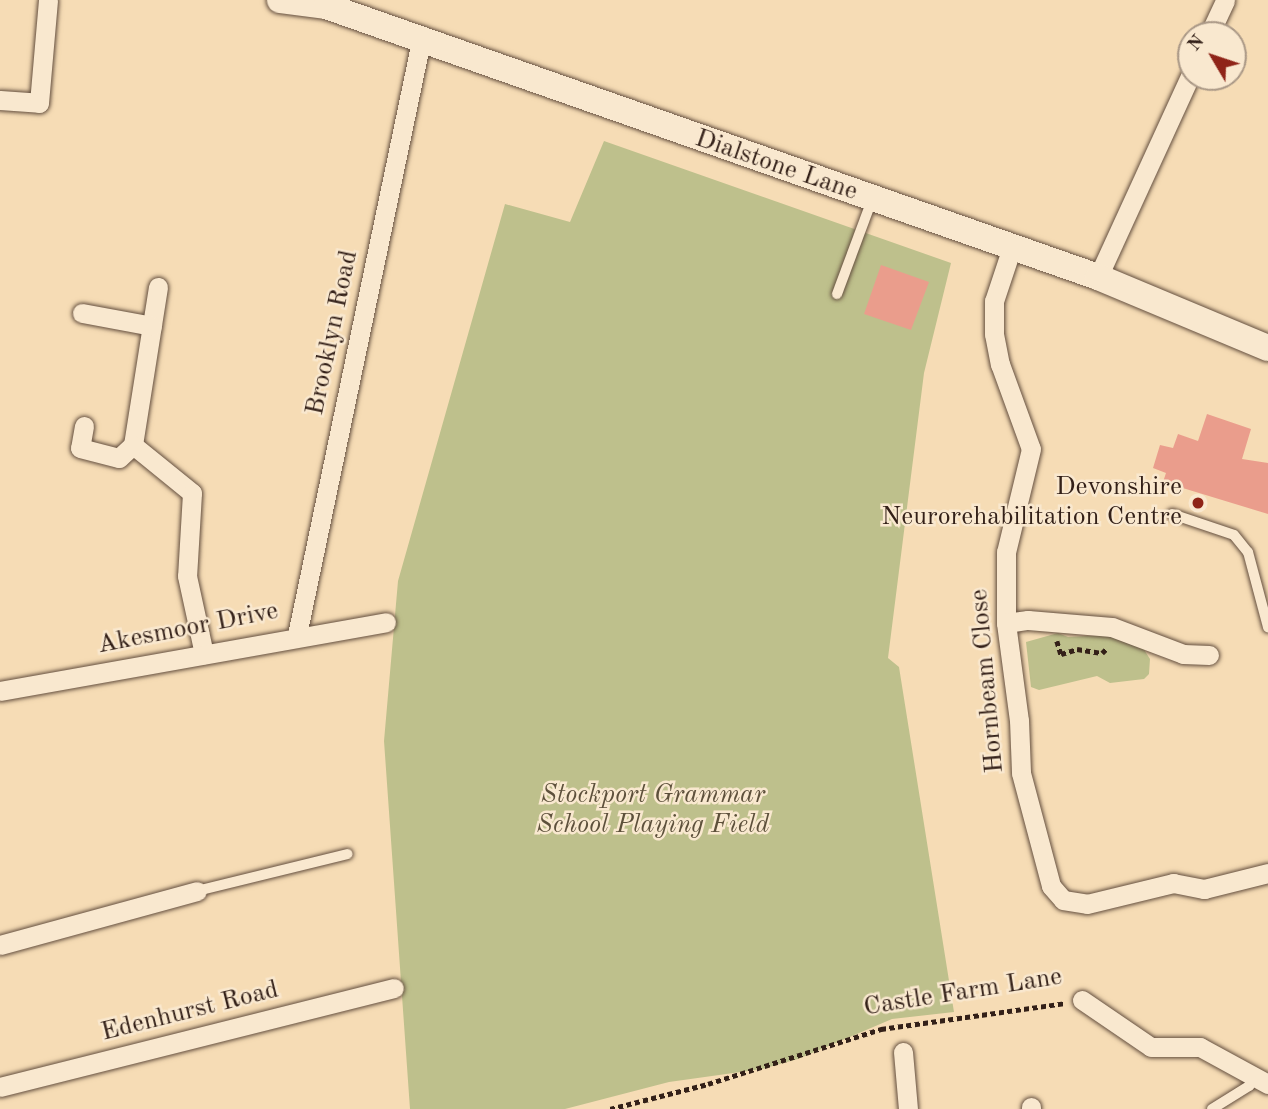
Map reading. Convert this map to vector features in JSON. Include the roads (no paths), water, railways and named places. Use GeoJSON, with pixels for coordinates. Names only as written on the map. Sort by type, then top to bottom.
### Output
{"type":"FeatureCollection","features":[{"type":"Feature","properties":{"kind":"street"},"geometry":{"type":"LineString","coordinates":[[0,100],[39,103],[48,0]]}},
{"type":"Feature","properties":{"kind":"street","name":"Dialstone Lane"},"geometry":{"type":"LineString","coordinates":[[280,0],[327,3],[421,41],[1010,250],[1098,277],[1268,348]]}},
{"type":"Feature","properties":{"kind":"street"},"geometry":{"type":"LineString","coordinates":[[1215,21],[1225,0]]}},
{"type":"Feature","properties":{"kind":"street","name":"Brooklyn Road"},"geometry":{"type":"LineString","coordinates":[[296,635],[421,41]]}},
{"type":"Feature","properties":{"kind":"street"},"geometry":{"type":"LineString","coordinates":[[1098,277],[1183,91]]}},
{"type":"Feature","properties":{"kind":"street","name":"Hornbeam Close"},"geometry":{"type":"LineString","coordinates":[[1010,250],[994,301],[994,334],[1000,364],[1031,449],[1006,552],[1006,623],[1021,774],[1051,886],[1063,900],[1087,904],[1173,883],[1204,888],[1268,873]]}},
{"type":"Feature","properties":{"kind":"street"},"geometry":{"type":"LineString","coordinates":[[84,426],[80,448],[119,458],[133,445],[158,287]]}},
{"type":"Feature","properties":{"kind":"street"},"geometry":{"type":"LineString","coordinates":[[82,313],[152,326]]}},
{"type":"Feature","properties":{"kind":"street"},"geometry":{"type":"LineString","coordinates":[[133,445],[192,494],[187,576],[204,654]]}},
{"type":"Feature","properties":{"kind":"street"},"geometry":{"type":"LineString","coordinates":[[1006,623],[1028,620],[1112,627],[1183,654],[1209,655]]}},
{"type":"Feature","properties":{"kind":"street","name":"Akesmoor Drive"},"geometry":{"type":"LineString","coordinates":[[0,691],[296,635],[386,622]]}},
{"type":"Feature","properties":{"kind":"street"},"geometry":{"type":"LineString","coordinates":[[0,945],[197,891]]}},
{"type":"Feature","properties":{"kind":"street","name":"Edenhurst Road"},"geometry":{"type":"LineString","coordinates":[[0,1087],[394,988]]}},
{"type":"Feature","properties":{"kind":"street","name":"Castle Farm Lane"},"geometry":{"type":"LineString","coordinates":[[1082,1000],[1152,1047],[1200,1047],[1261,1080]]}},
{"type":"Feature","properties":{"kind":"street"},"geometry":{"type":"LineString","coordinates":[[903,1052],[897,1076],[908,1109]]}},
{"type":"Feature","properties":{"kind":"lane"},"geometry":{"type":"LineString","coordinates":[[836,294],[872,200]]}},
{"type":"Feature","properties":{"kind":"lane"},"geometry":{"type":"LineString","coordinates":[[1172,514],[1234,535],[1241,543],[1248,552],[1268,627]]}},
{"type":"Feature","properties":{"kind":"lane"},"geometry":{"type":"LineString","coordinates":[[197,891],[348,854]]}},
{"type":"Feature","properties":{"kind":"lane"},"geometry":{"type":"LineString","coordinates":[[1212,1109],[1261,1080]]}},
{"type":"Feature","properties":{"kind":"place","name":"Devonshire Neurorehabilitation Centre"},"geometry":{"type":"Point","coordinates":[1198,503]}},
{"type":"Feature","properties":{"kind":"park label","name":"Stockport Grammar School Playing Field"},"geometry":{"type":"Point","coordinates":[653,811]}}]}
